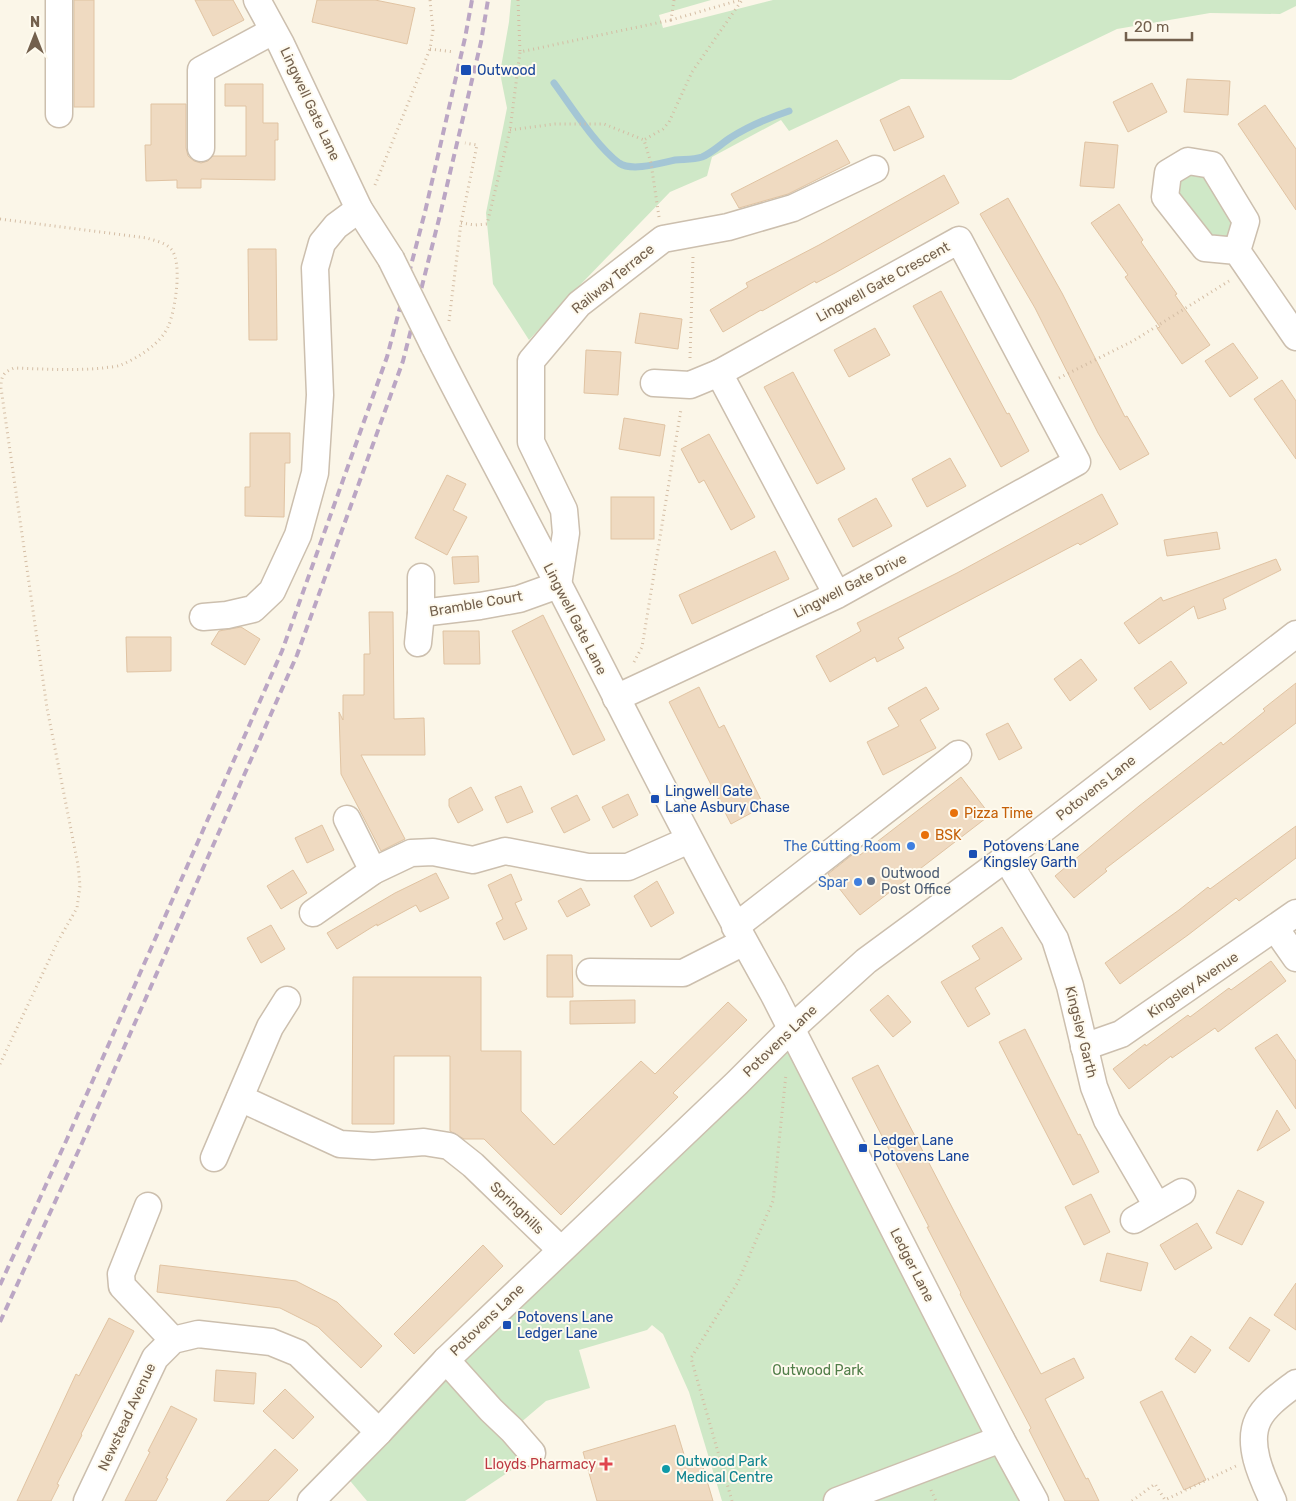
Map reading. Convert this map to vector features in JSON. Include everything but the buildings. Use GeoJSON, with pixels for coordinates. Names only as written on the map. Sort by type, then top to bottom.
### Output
{"type":"FeatureCollection","features":[{"type":"Feature","properties":{"kind":"street"},"geometry":{"type":"LineString","coordinates":[[59,0],[59,114]]}},
{"type":"Feature","properties":{"kind":"street","name":"Lingwell Gate Lane"},"geometry":{"type":"LineString","coordinates":[[257,0],[281,44],[360,209],[391,259],[689,840],[791,1029]]}},
{"type":"Feature","properties":{"kind":"street"},"geometry":{"type":"LineString","coordinates":[[201,148],[201,70],[273,31]]}},
{"type":"Feature","properties":{"kind":"street","name":"Railway Terrace"},"geometry":{"type":"LineString","coordinates":[[558,585],[566,533],[564,510],[531,442],[531,361],[579,304],[663,239],[728,227],[793,208],[875,169]]}},
{"type":"Feature","properties":{"kind":"street"},"geometry":{"type":"LineString","coordinates":[[203,618],[253,609],[272,591],[298,535],[314,473],[320,396],[315,268],[322,243],[336,226],[360,209]]}},
{"type":"Feature","properties":{"kind":"street","name":"Lingwell Gate Crescent"},"geometry":{"type":"LineString","coordinates":[[654,383],[690,385],[719,373],[959,240],[1077,462]]}},
{"type":"Feature","properties":{"kind":"street"},"geometry":{"type":"LineString","coordinates":[[1243,260],[1296,337]]}},
{"type":"Feature","properties":{"kind":"street"},"geometry":{"type":"LineString","coordinates":[[719,373],[837,595]]}},
{"type":"Feature","properties":{"kind":"street","name":"Lingwell Gate Drive"},"geometry":{"type":"LineString","coordinates":[[616,698],[837,595],[1077,462]]}},
{"type":"Feature","properties":{"kind":"street","name":"Bramble Court"},"geometry":{"type":"LineString","coordinates":[[418,643],[421,614],[421,577]]}},
{"type":"Feature","properties":{"kind":"street","name":"Bramble Court"},"geometry":{"type":"LineString","coordinates":[[421,614],[519,599],[558,585]]}},
{"type":"Feature","properties":{"kind":"street","name":"Potovens Lane"},"geometry":{"type":"LineString","coordinates":[[310,1501],[379,1432],[446,1360],[737,1083],[791,1029],[866,960],[1006,858],[1296,634]]}},
{"type":"Feature","properties":{"kind":"street"},"geometry":{"type":"LineString","coordinates":[[590,972],[683,973],[740,935],[958,754]]}},
{"type":"Feature","properties":{"kind":"street"},"geometry":{"type":"LineString","coordinates":[[347,819],[373,871]]}},
{"type":"Feature","properties":{"kind":"street"},"geometry":{"type":"LineString","coordinates":[[313,913],[373,871],[411,853],[432,852],[473,860],[505,851],[588,868],[628,867],[689,840]]}},
{"type":"Feature","properties":{"kind":"street","name":"Kingsley Garth"},"geometry":{"type":"LineString","coordinates":[[1006,858],[1054,939],[1070,986],[1094,1087],[1107,1120],[1157,1206]]}},
{"type":"Feature","properties":{"kind":"street","name":"Kingsley Avenue"},"geometry":{"type":"LineString","coordinates":[[1084,1046],[1121,1034],[1296,913]]}},
{"type":"Feature","properties":{"kind":"street"},"geometry":{"type":"LineString","coordinates":[[1275,928],[1296,958]]}},
{"type":"Feature","properties":{"kind":"street"},"geometry":{"type":"LineString","coordinates":[[214,1158],[270,1027],[287,1000]]}},
{"type":"Feature","properties":{"kind":"street","name":"Ledger Lane"},"geometry":{"type":"LineString","coordinates":[[791,1029],[1001,1439],[1035,1501]]}},
{"type":"Feature","properties":{"kind":"street","name":"Springhills"},"geometry":{"type":"LineString","coordinates":[[240,1098],[340,1144],[373,1146],[424,1142],[449,1146],[473,1165],[561,1250]]}},
{"type":"Feature","properties":{"kind":"street"},"geometry":{"type":"LineString","coordinates":[[1134,1220],[1182,1192]]}},
{"type":"Feature","properties":{"kind":"street"},"geometry":{"type":"LineString","coordinates":[[148,1206],[121,1274],[122,1286],[173,1340],[198,1334],[271,1342],[298,1353],[379,1432]]}},
{"type":"Feature","properties":{"kind":"street","name":"Newstead Avenue"},"geometry":{"type":"LineString","coordinates":[[87,1501],[155,1358],[173,1340]]}},
{"type":"Feature","properties":{"kind":"street"},"geometry":{"type":"LineString","coordinates":[[446,1360],[490,1410],[512,1430],[532,1453]]}},
{"type":"Feature","properties":{"kind":"street"},"geometry":{"type":"LineString","coordinates":[[1273,1501],[1262,1477],[1253,1444],[1258,1420],[1275,1399],[1296,1383]]}},
{"type":"Feature","properties":{"kind":"street"},"geometry":{"type":"LineString","coordinates":[[837,1501],[1001,1439]]}},
{"type":"Feature","properties":{"kind":"path"},"geometry":{"type":"LineString","coordinates":[[360,209],[373,190],[430,49],[433,30],[430,0]]}},
{"type":"Feature","properties":{"kind":"path"},"geometry":{"type":"LineString","coordinates":[[461,223],[487,224],[510,130],[520,52],[518,0]]}},
{"type":"Feature","properties":{"kind":"path"},"geometry":{"type":"LineString","coordinates":[[671,20],[674,0]]}},
{"type":"Feature","properties":{"kind":"path"},"geometry":{"type":"LineString","coordinates":[[520,52],[671,20],[741,0]]}},
{"type":"Feature","properties":{"kind":"path"},"geometry":{"type":"LineString","coordinates":[[644,140],[663,129],[668,122],[692,72],[741,0]]}},
{"type":"Feature","properties":{"kind":"path"},"geometry":{"type":"LineString","coordinates":[[430,49],[454,52]]}},
{"type":"Feature","properties":{"kind":"path"},"geometry":{"type":"LineString","coordinates":[[510,130],[555,124],[604,124],[644,140]]}},
{"type":"Feature","properties":{"kind":"path"},"geometry":{"type":"LineString","coordinates":[[644,140],[651,163],[652,180],[663,239]]}},
{"type":"Feature","properties":{"kind":"path"},"geometry":{"type":"LineString","coordinates":[[452,285],[461,223],[477,145],[465,142]]}},
{"type":"Feature","properties":{"kind":"path"},"geometry":{"type":"LineString","coordinates":[[0,219],[147,238],[162,242],[172,250],[176,258],[177,270],[176,301],[168,328],[157,342],[142,354],[120,366],[89,369],[14,368],[6,372],[1,378],[47,708],[78,864],[80,886],[77,908],[58,941],[0,1064]]}},
{"type":"Feature","properties":{"kind":"path"},"geometry":{"type":"LineString","coordinates":[[633,664],[642,646],[690,359],[692,257]]}},
{"type":"Feature","properties":{"kind":"path"},"geometry":{"type":"LineString","coordinates":[[1038,388],[1133,341],[1243,260]]}},
{"type":"Feature","properties":{"kind":"path"},"geometry":{"type":"LineString","coordinates":[[732,1501],[690,1358],[738,1282],[773,1201],[787,1067]]}},
{"type":"Feature","properties":{"kind":"path"},"geometry":{"type":"LineString","coordinates":[[1132,1501],[1155,1484],[1165,1500],[1256,1456]]}},
{"type":"Feature","properties":{"kind":"green space"},"geometry":{"type":"Polygon","coordinates":[[[511,0],[711,0],[659,15],[663,28],[773,0],[1296,0],[1296,6],[1280,14],[1210,13],[1117,29],[1011,80],[901,79],[789,131],[781,120],[712,157],[707,176],[670,192],[529,340],[493,284],[486,213],[507,108],[500,73],[511,0]]]}},
{"type":"Feature","properties":{"kind":"green space"},"geometry":{"type":"Polygon","coordinates":[[[1212,165],[1246,221],[1237,251],[1205,248],[1168,173],[1212,165]]]}},
{"type":"Feature","properties":{"kind":"green space","name":"Outwood Park"},"geometry":{"type":"Polygon","coordinates":[[[791,1029],[1035,1501],[722,1501],[689,1392],[663,1334],[652,1325],[647,1330],[579,1350],[590,1388],[546,1401],[512,1430],[522,1463],[465,1501],[367,1501],[341,1470],[791,1029]]]}},
{"type":"Feature","properties":{"kind":"waterway"},"geometry":{"type":"LineString","coordinates":[[554,83],[602,147],[619,163],[631,167],[702,157],[744,130],[766,119],[789,111]]}},
{"type":"Feature","properties":{"kind":"railway"},"geometry":{"type":"LineString","coordinates":[[0,1285],[67,1139],[282,651],[387,357],[425,212],[472,0]]}},
{"type":"Feature","properties":{"kind":"railway"},"geometry":{"type":"LineString","coordinates":[[0,1322],[82,1143],[297,655],[403,361],[481,42],[488,0]]}},
{"type":"Feature","properties":{"kind":"place","name":"Outwood"},"geometry":{"type":"Point","coordinates":[466,70]}},
{"type":"Feature","properties":{"kind":"place","name":"Lingwell Gate Lane Asbury Chase"},"geometry":{"type":"Point","coordinates":[655,799]}},
{"type":"Feature","properties":{"kind":"place","name":"Pizza Time"},"geometry":{"type":"Point","coordinates":[954,813]}},
{"type":"Feature","properties":{"kind":"place","name":"BSK"},"geometry":{"type":"Point","coordinates":[925,835]}},
{"type":"Feature","properties":{"kind":"place","name":"The Cutting Room"},"geometry":{"type":"Point","coordinates":[911,846]}},
{"type":"Feature","properties":{"kind":"place","name":"Potovens Lane Kingsley Garth"},"geometry":{"type":"Point","coordinates":[973,854]}},
{"type":"Feature","properties":{"kind":"place","name":"Outwood Post Office"},"geometry":{"type":"Point","coordinates":[871,881]}},
{"type":"Feature","properties":{"kind":"place","name":"Spar"},"geometry":{"type":"Point","coordinates":[858,882]}},
{"type":"Feature","properties":{"kind":"place","name":"Ledger Lane Potovens Lane"},"geometry":{"type":"Point","coordinates":[863,1148]}},
{"type":"Feature","properties":{"kind":"place","name":"Potovens Lane Ledger Lane"},"geometry":{"type":"Point","coordinates":[507,1325]}},
{"type":"Feature","properties":{"kind":"place","name":"Lloyds Pharmacy"},"geometry":{"type":"Point","coordinates":[606,1464]}},
{"type":"Feature","properties":{"kind":"place","name":"Outwood Park Medical Centre"},"geometry":{"type":"Point","coordinates":[666,1469]}}]}
